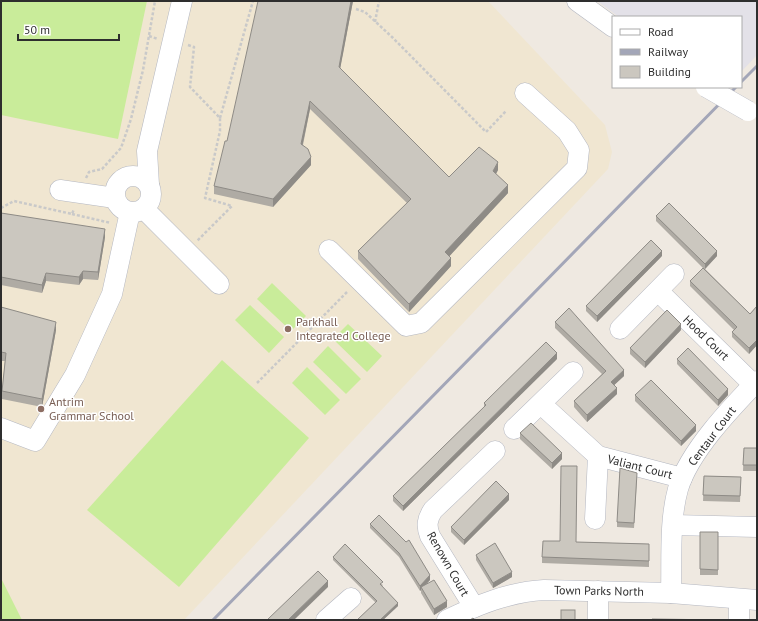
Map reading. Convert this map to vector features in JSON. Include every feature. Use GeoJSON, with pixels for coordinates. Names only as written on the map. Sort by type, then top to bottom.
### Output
{"type":"FeatureCollection","features":[{"type":"Feature","properties":{"kind":"street"},"geometry":{"type":"LineString","coordinates":[[1,428],[36,442],[75,375],[112,294],[134,216],[151,200],[151,190],[142,180],[136,150],[170,1]]}},
{"type":"Feature","properties":{"kind":"street"},"geometry":{"type":"LineString","coordinates":[[142,180],[147,151],[182,1]]}},
{"type":"Feature","properties":{"kind":"street"},"geometry":{"type":"LineString","coordinates":[[576,1],[612,26]]}},
{"type":"Feature","properties":{"kind":"street"},"geometry":{"type":"LineString","coordinates":[[708,88],[752,114]]}},
{"type":"Feature","properties":{"kind":"street"},"geometry":{"type":"LineString","coordinates":[[328,250],[406,326],[421,323],[577,168],[579,150],[567,131],[525,93]]}},
{"type":"Feature","properties":{"kind":"street"},"geometry":{"type":"LineString","coordinates":[[142,180],[123,178],[116,188],[115,198],[119,206],[134,216],[220,284]]}},
{"type":"Feature","properties":{"kind":"street"},"geometry":{"type":"LineString","coordinates":[[60,190],[115,198]]}},
{"type":"Feature","properties":{"kind":"street"},"geometry":{"type":"LineString","coordinates":[[620,329],[674,274]]}},
{"type":"Feature","properties":{"kind":"street","name":"Hood Court"},"geometry":{"type":"LineString","coordinates":[[658,291],[755,383]]}},
{"type":"Feature","properties":{"kind":"street"},"geometry":{"type":"LineString","coordinates":[[514,429],[573,372]]}},
{"type":"Feature","properties":{"kind":"street","name":"Centaur Court"},"geometry":{"type":"LineString","coordinates":[[671,593],[673,526],[678,491],[682,478],[708,438],[755,383]]}},
{"type":"Feature","properties":{"kind":"street","name":"Valiant Court"},"geometry":{"type":"LineString","coordinates":[[541,404],[598,456],[682,478]]}},
{"type":"Feature","properties":{"kind":"street","name":"Renown Court"},"geometry":{"type":"LineString","coordinates":[[474,607],[430,536],[427,528],[428,521],[433,510],[494,451]]}},
{"type":"Feature","properties":{"kind":"street","name":"Valiant Court"},"geometry":{"type":"LineString","coordinates":[[595,518],[598,456]]}},
{"type":"Feature","properties":{"kind":"street"},"geometry":{"type":"LineString","coordinates":[[673,526],[757,527]]}},
{"type":"Feature","properties":{"kind":"street","name":"Town Parks North"},"geometry":{"type":"LineString","coordinates":[[447,620],[474,607],[512,594],[528,591],[544,590],[671,593],[748,600]]}},
{"type":"Feature","properties":{"kind":"street"},"geometry":{"type":"LineString","coordinates":[[598,591],[598,620]]}},
{"type":"Feature","properties":{"kind":"street"},"geometry":{"type":"LineString","coordinates":[[326,620],[351,598]]}},
{"type":"Feature","properties":{"kind":"street"},"geometry":{"type":"LineString","coordinates":[[739,620],[748,600]]}},
{"type":"Feature","properties":{"kind":"path"},"geometry":{"type":"LineString","coordinates":[[72,214],[89,172],[102,168],[122,148],[143,70],[155,1]]}},
{"type":"Feature","properties":{"kind":"path"},"geometry":{"type":"LineString","coordinates":[[196,242],[232,206],[204,198],[220,131],[220,118],[253,1]]}},
{"type":"Feature","properties":{"kind":"path"},"geometry":{"type":"LineString","coordinates":[[375,22],[379,1]]}},
{"type":"Feature","properties":{"kind":"path"},"geometry":{"type":"LineString","coordinates":[[356,9],[365,12],[486,132],[506,112]]}},
{"type":"Feature","properties":{"kind":"path"},"geometry":{"type":"LineString","coordinates":[[172,43],[194,46],[190,87],[220,118]]}},
{"type":"Feature","properties":{"kind":"path"},"geometry":{"type":"LineString","coordinates":[[1,208],[14,201],[72,214],[134,216]]}},
{"type":"Feature","properties":{"kind":"path"},"geometry":{"type":"LineString","coordinates":[[257,383],[359,280]]}},
{"type":"Feature","properties":{"kind":"shaded area","name":"Parkhall Integrated College"},"geometry":{"type":"Polygon","coordinates":[[[1,1],[488,1],[605,125],[612,152],[608,169],[184,620],[1,620],[1,1]]]}},
{"type":"Feature","properties":{"kind":"shaded area"},"geometry":{"type":"Polygon","coordinates":[[[597,1],[757,1],[757,55],[742,71],[742,16],[618,16],[597,1]]]}},
{"type":"Feature","properties":{"kind":"green space"},"geometry":{"type":"Polygon","coordinates":[[[1,1],[147,1],[118,139],[1,115],[1,1]]]}},
{"type":"Feature","properties":{"kind":"green space"},"geometry":{"type":"Polygon","coordinates":[[[272,283],[306,316],[291,331],[257,299],[272,283]]]}},
{"type":"Feature","properties":{"kind":"green space"},"geometry":{"type":"Polygon","coordinates":[[[250,305],[284,337],[269,353],[235,320],[250,305]]]}},
{"type":"Feature","properties":{"kind":"green space"},"geometry":{"type":"Polygon","coordinates":[[[348,324],[382,356],[367,372],[333,339],[348,324]]]}},
{"type":"Feature","properties":{"kind":"green space"},"geometry":{"type":"Polygon","coordinates":[[[328,346],[361,379],[346,394],[313,362],[328,346]]]}},
{"type":"Feature","properties":{"kind":"green space"},"geometry":{"type":"Polygon","coordinates":[[[222,360],[309,438],[179,587],[87,510],[222,360]]]}},
{"type":"Feature","properties":{"kind":"green space"},"geometry":{"type":"Polygon","coordinates":[[[307,367],[340,400],[325,415],[292,383],[307,367]]]}},
{"type":"Feature","properties":{"kind":"green space"},"geometry":{"type":"Polygon","coordinates":[[[1,578],[22,620],[1,620],[1,578]]]}},
{"type":"Feature","properties":{"kind":"building"},"geometry":{"type":"Polygon","coordinates":[[[258,1],[351,1],[339,67],[449,177],[479,147],[498,162],[493,171],[508,185],[445,252],[451,258],[409,304],[358,251],[411,199],[310,101],[301,144],[308,149],[311,157],[273,199],[214,186],[225,141],[227,141],[258,1]]]}},
{"type":"Feature","properties":{"kind":"building"},"geometry":{"type":"Polygon","coordinates":[[[669,203],[717,251],[705,264],[656,216],[669,203]]]}},
{"type":"Feature","properties":{"kind":"building"},"geometry":{"type":"Polygon","coordinates":[[[1,213],[105,229],[98,272],[83,271],[79,277],[46,273],[42,285],[1,277],[1,213]]]}},
{"type":"Feature","properties":{"kind":"building"},"geometry":{"type":"Polygon","coordinates":[[[651,240],[662,251],[597,316],[586,306],[651,240]]]}},
{"type":"Feature","properties":{"kind":"building"},"geometry":{"type":"Polygon","coordinates":[[[703,268],[750,314],[757,306],[757,340],[749,348],[732,332],[737,327],[690,281],[703,268]]]}},
{"type":"Feature","properties":{"kind":"building"},"geometry":{"type":"Polygon","coordinates":[[[1,307],[56,322],[42,399],[2,391],[6,353],[1,352],[1,307]]]}},
{"type":"Feature","properties":{"kind":"building"},"geometry":{"type":"Polygon","coordinates":[[[569,308],[624,370],[611,382],[617,388],[587,415],[574,401],[606,371],[555,322],[569,308]]]}},
{"type":"Feature","properties":{"kind":"building"},"geometry":{"type":"Polygon","coordinates":[[[667,310],[681,324],[645,362],[630,348],[667,310]]]}},
{"type":"Feature","properties":{"kind":"building"},"geometry":{"type":"Polygon","coordinates":[[[546,342],[557,353],[403,506],[393,496],[486,405],[484,403],[546,342]]]}},
{"type":"Feature","properties":{"kind":"building"},"geometry":{"type":"Polygon","coordinates":[[[688,348],[728,389],[718,400],[677,359],[688,348]]]}},
{"type":"Feature","properties":{"kind":"building"},"geometry":{"type":"Polygon","coordinates":[[[651,380],[696,425],[681,441],[635,395],[651,380]]]}},
{"type":"Feature","properties":{"kind":"building"},"geometry":{"type":"Polygon","coordinates":[[[531,423],[562,453],[552,463],[520,433],[531,423]]]}},
{"type":"Feature","properties":{"kind":"building"},"geometry":{"type":"Polygon","coordinates":[[[744,448],[757,448],[757,465],[743,465],[744,448]]]}},
{"type":"Feature","properties":{"kind":"building"},"geometry":{"type":"Polygon","coordinates":[[[561,466],[577,466],[576,542],[649,544],[649,561],[542,557],[543,541],[560,541],[561,466]]]}},
{"type":"Feature","properties":{"kind":"building"},"geometry":{"type":"Polygon","coordinates":[[[620,468],[637,473],[634,523],[617,522],[620,468]]]}},
{"type":"Feature","properties":{"kind":"building"},"geometry":{"type":"Polygon","coordinates":[[[704,476],[741,477],[740,496],[703,495],[704,476]]]}},
{"type":"Feature","properties":{"kind":"building"},"geometry":{"type":"Polygon","coordinates":[[[496,481],[509,494],[464,540],[451,527],[496,481]]]}},
{"type":"Feature","properties":{"kind":"building"},"geometry":{"type":"Polygon","coordinates":[[[379,515],[406,542],[409,540],[430,575],[420,586],[399,553],[370,524],[379,515]]]}},
{"type":"Feature","properties":{"kind":"building"},"geometry":{"type":"Polygon","coordinates":[[[700,532],[718,532],[718,570],[700,569],[700,532]]]}},
{"type":"Feature","properties":{"kind":"building"},"geometry":{"type":"Polygon","coordinates":[[[495,543],[512,572],[493,583],[476,555],[495,543]]]}},
{"type":"Feature","properties":{"kind":"building"},"geometry":{"type":"Polygon","coordinates":[[[345,544],[383,582],[380,584],[398,603],[380,620],[357,620],[377,601],[333,557],[345,544]]]}},
{"type":"Feature","properties":{"kind":"building"},"geometry":{"type":"Polygon","coordinates":[[[318,571],[328,581],[288,620],[267,620],[318,571]]]}},
{"type":"Feature","properties":{"kind":"building"},"geometry":{"type":"Polygon","coordinates":[[[434,580],[447,601],[434,609],[421,587],[434,580]]]}},
{"type":"Feature","properties":{"kind":"building"},"geometry":{"type":"Polygon","coordinates":[[[561,610],[575,610],[575,620],[561,620],[561,610]]]}},
{"type":"Feature","properties":{"kind":"building"},"geometry":{"type":"Polygon","coordinates":[[[652,619],[724,620],[652,620],[652,619]]]}},
{"type":"Feature","properties":{"kind":"railway"},"geometry":{"type":"LineString","coordinates":[[742,81],[757,66]]}},
{"type":"Feature","properties":{"kind":"railway"},"geometry":{"type":"LineString","coordinates":[[213,620],[735,88]]}},
{"type":"Feature","properties":{"kind":"place","name":"Parkhall Integrated College"},"geometry":{"type":"Point","coordinates":[288,329]}},
{"type":"Feature","properties":{"kind":"place","name":"Antrim Grammar School"},"geometry":{"type":"Point","coordinates":[41,409]}}]}
